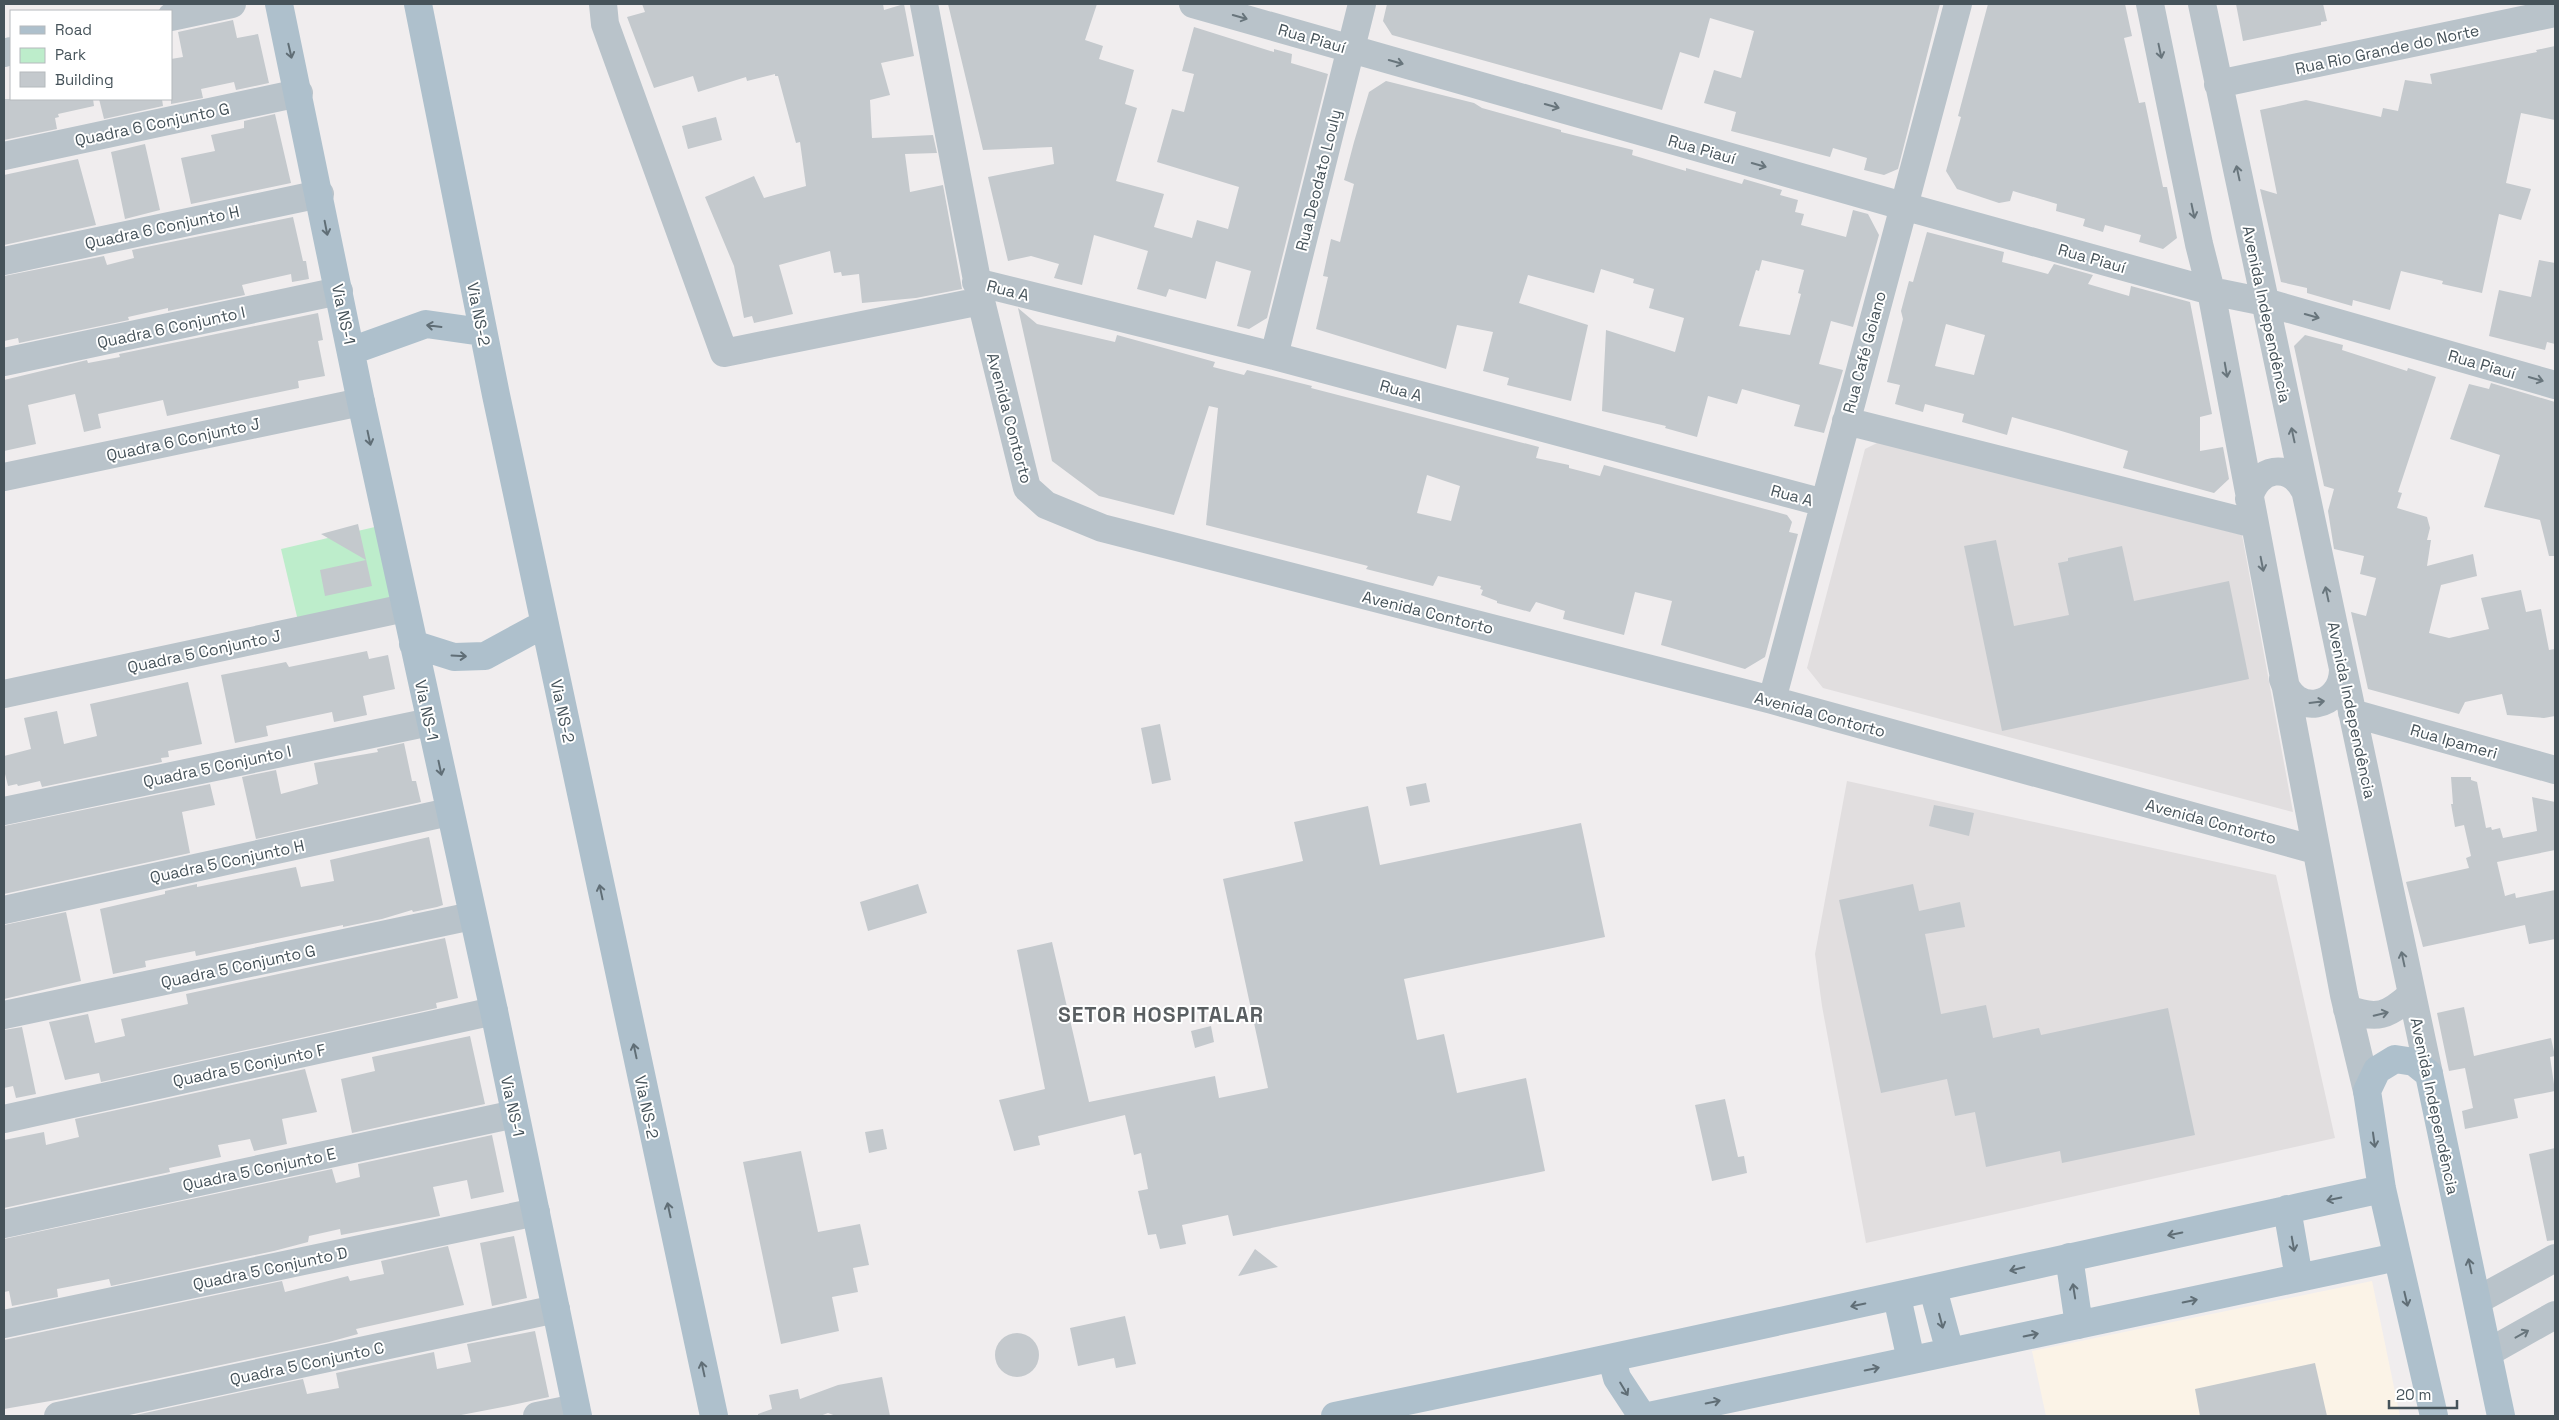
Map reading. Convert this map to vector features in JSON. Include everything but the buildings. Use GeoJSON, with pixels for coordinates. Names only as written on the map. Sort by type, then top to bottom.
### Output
{"type":"FeatureCollection","features":[{"type":"Feature","properties":{"kind":"main road","name":"Via NS-1"},"geometry":{"type":"LineString","coordinates":[[279,4],[412,644],[494,1011],[577,1412]]}},
{"type":"Feature","properties":{"kind":"main road","name":"Via NS-2"},"geometry":{"type":"LineString","coordinates":[[418,4],[482,332],[714,1416]]}},
{"type":"Feature","properties":{"kind":"main road"},"geometry":{"type":"LineString","coordinates":[[351,351],[426,324],[482,332]]}},
{"type":"Feature","properties":{"kind":"main road"},"geometry":{"type":"LineString","coordinates":[[412,644],[454,657],[485,656],[544,624]]}},
{"type":"Feature","properties":{"kind":"main road"},"geometry":{"type":"LineString","coordinates":[[2429,1074],[2414,1062],[2395,1059],[2378,1070],[2367,1091],[2382,1189],[2434,1416]]}},
{"type":"Feature","properties":{"kind":"main road","name":"Avenida Independência"},"geometry":{"type":"LineString","coordinates":[[2429,1074],[2501,1416]]}},
{"type":"Feature","properties":{"kind":"main road"},"geometry":{"type":"LineString","coordinates":[[1336,1416],[1612,1359],[1649,1349],[1897,1297],[2069,1257],[2382,1189]]}},
{"type":"Feature","properties":{"kind":"main road"},"geometry":{"type":"LineString","coordinates":[[2287,1210],[2299,1278]]}},
{"type":"Feature","properties":{"kind":"main road"},"geometry":{"type":"LineString","coordinates":[[2069,1257],[2079,1325]]}},
{"type":"Feature","properties":{"kind":"main road"},"geometry":{"type":"LineString","coordinates":[[1649,1416],[2397,1257]]}},
{"type":"Feature","properties":{"kind":"main road"},"geometry":{"type":"LineString","coordinates":[[1933,1289],[1950,1352]]}},
{"type":"Feature","properties":{"kind":"main road"},"geometry":{"type":"LineString","coordinates":[[1897,1297],[1910,1360]]}},
{"type":"Feature","properties":{"kind":"main road"},"geometry":{"type":"LineString","coordinates":[[1612,1359],[1617,1378],[1642,1416]]}},
{"type":"Feature","properties":{"kind":"street"},"geometry":{"type":"LineString","coordinates":[[172,17],[232,4]]}},
{"type":"Feature","properties":{"kind":"street"},"geometry":{"type":"LineString","coordinates":[[603,4],[605,24],[724,353],[978,291]]}},
{"type":"Feature","properties":{"kind":"street","name":"Avenida Contorto"},"geometry":{"type":"LineString","coordinates":[[924,4],[978,291],[1026,488],[1046,505],[1102,528],[1772,700],[2315,850]]}},
{"type":"Feature","properties":{"kind":"street","name":"Rua Piauí"},"geometry":{"type":"LineString","coordinates":[[1193,4],[1903,206],[2211,291],[2265,302],[2555,384]]}},
{"type":"Feature","properties":{"kind":"street","name":"Rua Deodato Louly"},"geometry":{"type":"LineString","coordinates":[[1274,356],[1362,4]]}},
{"type":"Feature","properties":{"kind":"street","name":"Rua Café Goiano"},"geometry":{"type":"LineString","coordinates":[[1772,700],[1958,4]]}},
{"type":"Feature","properties":{"kind":"street"},"geometry":{"type":"LineString","coordinates":[[2150,4],[2199,244],[2211,291],[2315,850],[2347,1009],[2367,1091]]}},
{"type":"Feature","properties":{"kind":"street","name":"Avenida Independência"},"geometry":{"type":"LineString","coordinates":[[2202,4],[2429,1074]]}},
{"type":"Feature","properties":{"kind":"street","name":"Rua Rio Grande do Norte"},"geometry":{"type":"LineString","coordinates":[[2218,84],[2555,13]]}},
{"type":"Feature","properties":{"kind":"street","name":"Quadra 6 Conjunto G"},"geometry":{"type":"LineString","coordinates":[[4,156],[299,93]]}},
{"type":"Feature","properties":{"kind":"street","name":"Quadra 6 Conjunto H"},"geometry":{"type":"LineString","coordinates":[[4,261],[320,194]]}},
{"type":"Feature","properties":{"kind":"street","name":"Quadra 6 Conjunto I"},"geometry":{"type":"LineString","coordinates":[[4,362],[339,291]]}},
{"type":"Feature","properties":{"kind":"street","name":"Rua A"},"geometry":{"type":"LineString","coordinates":[[978,291],[1274,356],[1824,503]]}},
{"type":"Feature","properties":{"kind":"street","name":"Quadra 6 Conjunto J"},"geometry":{"type":"LineString","coordinates":[[4,477],[361,402]]}},
{"type":"Feature","properties":{"kind":"street"},"geometry":{"type":"LineString","coordinates":[[1846,421],[2252,512]]}},
{"type":"Feature","properties":{"kind":"street"},"geometry":{"type":"LineString","coordinates":[[2252,512],[2255,483],[2270,473],[2287,473],[2295,477],[2305,491]]}},
{"type":"Feature","properties":{"kind":"street","name":"Quadra 5 Conjunto J"},"geometry":{"type":"LineString","coordinates":[[4,694],[405,608]]}},
{"type":"Feature","properties":{"kind":"street"},"geometry":{"type":"LineString","coordinates":[[2283,677],[2291,694],[2298,700],[2317,704],[2334,696],[2343,680],[2343,670]]}},
{"type":"Feature","properties":{"kind":"street","name":"Rua Ipameri"},"geometry":{"type":"LineString","coordinates":[[2352,713],[2555,770]]}},
{"type":"Feature","properties":{"kind":"street","name":"Quadra 5 Conjunto I"},"geometry":{"type":"LineString","coordinates":[[4,811],[430,722]]}},
{"type":"Feature","properties":{"kind":"street","name":"Quadra 5 Conjunto H"},"geometry":{"type":"LineString","coordinates":[[4,910],[450,812]]}},
{"type":"Feature","properties":{"kind":"street","name":"Quadra 5 Conjunto G"},"geometry":{"type":"LineString","coordinates":[[4,1015],[472,916]]}},
{"type":"Feature","properties":{"kind":"street"},"geometry":{"type":"LineString","coordinates":[[2347,1009],[2366,1016],[2381,1015],[2396,1009],[2411,995]]}},
{"type":"Feature","properties":{"kind":"street","name":"Quadra 5 Conjunto F"},"geometry":{"type":"LineString","coordinates":[[4,1119],[494,1011]]}},
{"type":"Feature","properties":{"kind":"street","name":"Quadra 5 Conjunto E"},"geometry":{"type":"LineString","coordinates":[[4,1224],[515,1114]]}},
{"type":"Feature","properties":{"kind":"street","name":"Quadra 5 Conjunto D"},"geometry":{"type":"LineString","coordinates":[[4,1324],[536,1212]]}},
{"type":"Feature","properties":{"kind":"street"},"geometry":{"type":"LineString","coordinates":[[2478,1300],[2555,1258]]}},
{"type":"Feature","properties":{"kind":"street","name":"Quadra 5 Conjunto C"},"geometry":{"type":"LineString","coordinates":[[58,1416],[556,1309]]}},
{"type":"Feature","properties":{"kind":"street"},"geometry":{"type":"LineString","coordinates":[[2489,1352],[2555,1315]]}},
{"type":"Feature","properties":{"kind":"street"},"geometry":{"type":"LineString","coordinates":[[538,1416],[577,1412]]}},
{"type":"Feature","properties":{"kind":"shaded area"},"geometry":{"type":"Polygon","coordinates":[[[1883,440],[2242,535],[2293,812],[1823,688],[1807,668],[1865,449],[1883,440]]]}},
{"type":"Feature","properties":{"kind":"shaded area"},"geometry":{"type":"Polygon","coordinates":[[[1847,781],[2276,875],[2335,1138],[1866,1243],[1822,1006],[1815,954],[1847,781]]]}},
{"type":"Feature","properties":{"kind":"shaded area"},"geometry":{"type":"Polygon","coordinates":[[[2372,1281],[2400,1416],[2046,1416],[2032,1351],[2372,1281]]]}},
{"type":"Feature","properties":{"kind":"green space"},"geometry":{"type":"Polygon","coordinates":[[[379,526],[395,600],[299,625],[281,549],[379,526]]]}},
{"type":"Feature","properties":{"kind":"district","name":"SETOR HOSPITALAR"},"geometry":{"type":"Point","coordinates":[1161,1015]}}]}
